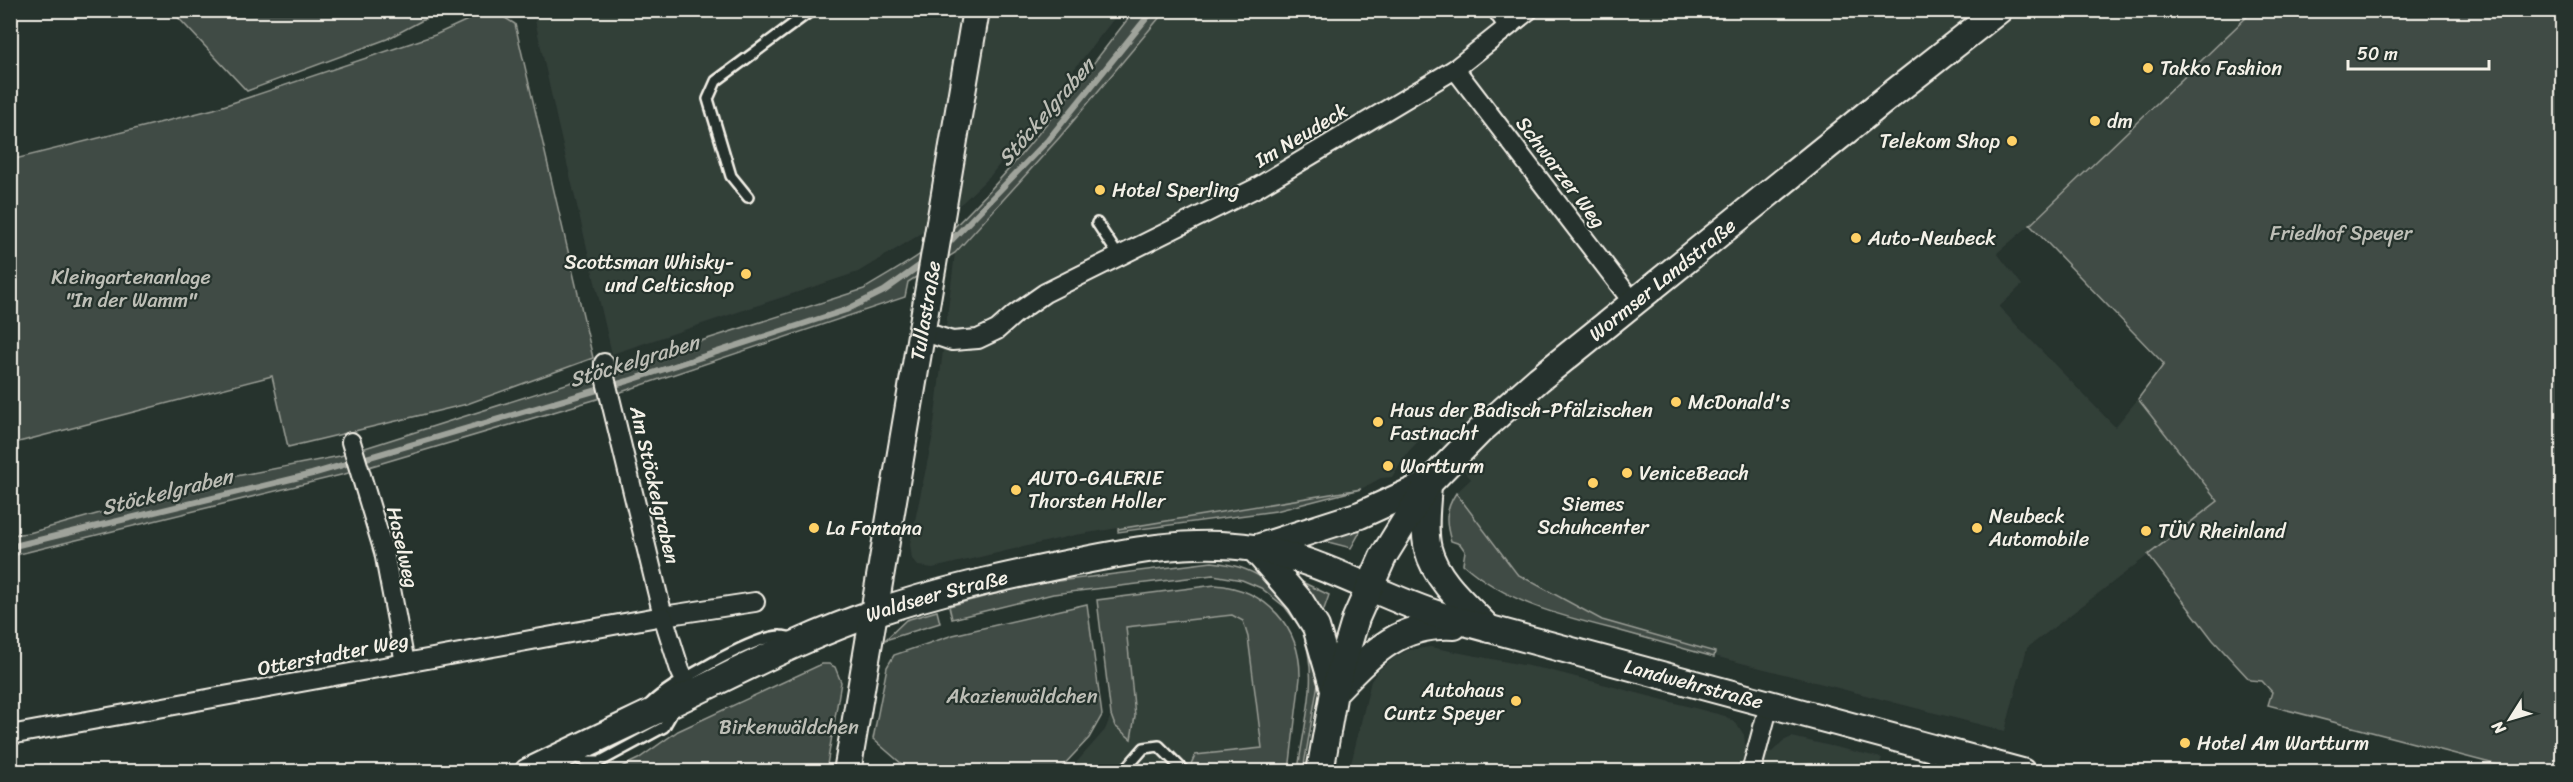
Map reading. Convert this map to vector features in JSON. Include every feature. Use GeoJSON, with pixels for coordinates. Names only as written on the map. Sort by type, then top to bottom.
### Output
{"type":"FeatureCollection","features":[{"type":"Feature","properties":{"kind":"main road","name":"Tullastraße"},"geometry":{"type":"LineString","coordinates":[[847,771],[876,612],[976,10]]}},
{"type":"Feature","properties":{"kind":"main road","name":"Wormser Landstraße"},"geometry":{"type":"LineString","coordinates":[[1320,771],[1334,692],[1356,618],[1383,557],[1428,483],[1504,409],[1632,302],[1999,10]]}},
{"type":"Feature","properties":{"kind":"main road"},"geometry":{"type":"LineString","coordinates":[[1334,692],[1316,627],[1300,601],[1255,549],[1360,515],[1428,483],[1427,547],[1432,561],[1452,590],[1490,630]]}},
{"type":"Feature","properties":{"kind":"main road","name":"Waldseer Straße"},"geometry":{"type":"LineString","coordinates":[[528,771],[630,723],[685,691],[803,640],[876,612],[975,583],[1088,559],[1206,544],[1255,549],[1316,565],[1369,587]]}},
{"type":"Feature","properties":{"kind":"main road","name":"Landwehrstraße"},"geometry":{"type":"LineString","coordinates":[[1369,587],[1419,609],[1490,630],[2022,771]]}},
{"type":"Feature","properties":{"kind":"main road"},"geometry":{"type":"LineString","coordinates":[[1334,692],[1375,650],[1392,638],[1425,627],[1451,626],[1490,630]]}},
{"type":"Feature","properties":{"kind":"street"},"geometry":{"type":"LineString","coordinates":[[1497,10],[1508,26]]}},
{"type":"Feature","properties":{"kind":"street","name":"Im Neudeck"},"geometry":{"type":"LineString","coordinates":[[922,332],[952,341],[978,339],[997,330],[1045,293],[1256,188],[1455,69],[1529,10]]}},
{"type":"Feature","properties":{"kind":"street","name":"Schwarzer Weg"},"geometry":{"type":"LineString","coordinates":[[1455,69],[1632,302]]}},
{"type":"Feature","properties":{"kind":"street","name":"Am Stöckelgraben"},"geometry":{"type":"LineString","coordinates":[[604,368],[663,616]]}},
{"type":"Feature","properties":{"kind":"street","name":"Haselweg"},"geometry":{"type":"LineString","coordinates":[[354,454],[384,552],[405,663]]}},
{"type":"Feature","properties":{"kind":"street","name":"Otterstadter Weg"},"geometry":{"type":"LineString","coordinates":[[10,735],[663,616],[755,602]]}},
{"type":"Feature","properties":{"kind":"street"},"geometry":{"type":"LineString","coordinates":[[663,616],[685,691]]}},
{"type":"Feature","properties":{"kind":"street"},"geometry":{"type":"LineString","coordinates":[[1750,771],[1769,705]]}},
{"type":"Feature","properties":{"kind":"lane"},"geometry":{"type":"LineString","coordinates":[[748,197],[731,176],[708,99],[716,81],[812,10]]}},
{"type":"Feature","properties":{"kind":"lane"},"geometry":{"type":"LineString","coordinates":[[1097,223],[1118,255]]}},
{"type":"Feature","properties":{"kind":"lane"},"geometry":{"type":"LineString","coordinates":[[564,754],[588,762],[599,762],[664,728],[685,691]]}},
{"type":"Feature","properties":{"kind":"lane"},"geometry":{"type":"LineString","coordinates":[[1123,771],[1144,748],[1159,746],[1185,771]]}},
{"type":"Feature","properties":{"kind":"shaded area"},"geometry":{"type":"Polygon","coordinates":[[[2237,10],[2245,20],[2030,225],[1997,253],[2022,285],[1999,307],[2115,427],[2138,399],[2219,501],[2027,648],[2005,731],[1574,620],[1516,599],[1478,577],[1463,564],[1465,551],[1460,544],[1451,541],[1446,515],[1456,493],[1471,479],[1429,430],[1408,452],[1392,477],[1381,478],[1361,489],[1075,535],[933,568],[918,566],[912,559],[910,544],[932,440],[955,253],[1059,138],[1165,11],[2237,10]]]}},
{"type":"Feature","properties":{"kind":"shaded area"},"geometry":{"type":"Polygon","coordinates":[[[533,11],[1120,11],[991,175],[963,202],[916,237],[858,272],[612,354],[533,11]]]}},
{"type":"Feature","properties":{"kind":"shaded area"},"geometry":{"type":"Polygon","coordinates":[[[1215,585],[1239,589],[1264,601],[1278,613],[1294,640],[1301,664],[1289,771],[1068,772],[1105,730],[1111,715],[1097,600],[1215,585]]]}},
{"type":"Feature","properties":{"kind":"shaded area","name":"Autohaus Cuntz Speyer"},"geometry":{"type":"Polygon","coordinates":[[[1430,647],[1549,670],[1725,716],[1737,724],[1744,735],[1745,745],[1772,752],[1783,741],[1792,737],[1882,758],[1877,772],[1349,772],[1371,681],[1378,671],[1395,657],[1409,650],[1430,647]]]}},
{"type":"Feature","properties":{"kind":"green space","name":"Friedhof Speyer"},"geometry":{"type":"Polygon","coordinates":[[[2254,10],[2562,11],[2562,771],[2521,771],[2268,705],[2272,692],[2262,681],[2250,680],[2213,640],[2148,555],[2218,501],[2138,399],[2164,364],[2030,225],[2254,10]]]}},
{"type":"Feature","properties":{"kind":"green space"},"geometry":{"type":"Polygon","coordinates":[[[172,11],[440,11],[387,39],[247,91],[172,11]]]}},
{"type":"Feature","properties":{"kind":"green space","name":"Kleingartenanlage \"In der Wamm\""},"geometry":{"type":"Polygon","coordinates":[[[487,11],[494,11],[515,24],[593,358],[467,404],[288,447],[272,376],[11,444],[11,160],[214,109],[435,35],[487,11]]]}},
{"type":"Feature","properties":{"kind":"green space"},"geometry":{"type":"Polygon","coordinates":[[[1134,11],[1165,11],[1059,138],[955,253],[908,282],[905,297],[621,392],[345,474],[11,556],[10,535],[29,533],[221,479],[340,456],[864,289],[928,249],[974,208],[1022,154],[1134,11]]]}},
{"type":"Feature","properties":{"kind":"green space"},"geometry":{"type":"Polygon","coordinates":[[[1361,489],[1276,511],[1118,532],[1118,529],[1361,489]]]}},
{"type":"Feature","properties":{"kind":"green space"},"geometry":{"type":"Polygon","coordinates":[[[1456,493],[1517,574],[1602,620],[1715,652],[1714,657],[1555,613],[1498,589],[1463,564],[1465,551],[1460,544],[1451,541],[1447,516],[1456,493]]]}},
{"type":"Feature","properties":{"kind":"green space"},"geometry":{"type":"Polygon","coordinates":[[[1356,527],[1360,532],[1351,548],[1324,541],[1326,534],[1356,527]]]}},
{"type":"Feature","properties":{"kind":"green space"},"geometry":{"type":"Polygon","coordinates":[[[1212,562],[1244,569],[1268,582],[1308,626],[1302,630],[1285,607],[1261,588],[1242,580],[1213,575],[1053,594],[952,619],[949,606],[1034,584],[1212,562]]]}},
{"type":"Feature","properties":{"kind":"green space"},"geometry":{"type":"Polygon","coordinates":[[[1302,582],[1329,595],[1322,615],[1301,586],[1302,582]]]}},
{"type":"Feature","properties":{"kind":"green space"},"geometry":{"type":"Polygon","coordinates":[[[1215,585],[1250,594],[1265,603],[1287,627],[1294,643],[1299,660],[1300,678],[1289,771],[1199,771],[1191,764],[1195,755],[1262,748],[1248,637],[1243,621],[1232,615],[1126,627],[1135,716],[1131,739],[1115,726],[1111,715],[1097,600],[1215,585]]]}},
{"type":"Feature","properties":{"kind":"green space","name":"Akazienwäldchen"},"geometry":{"type":"Polygon","coordinates":[[[1087,604],[1102,715],[1089,738],[1058,771],[910,771],[873,739],[887,667],[894,655],[953,635],[1087,604]]]}},
{"type":"Feature","properties":{"kind":"green space"},"geometry":{"type":"Polygon","coordinates":[[[937,611],[940,623],[885,640],[906,620],[937,611]]]}},
{"type":"Feature","properties":{"kind":"green space"},"geometry":{"type":"Polygon","coordinates":[[[1313,637],[1319,678],[1303,771],[1298,772],[1310,690],[1309,657],[1305,641],[1313,637]]]}},
{"type":"Feature","properties":{"kind":"green space","name":"Birkenwäldchen"},"geometry":{"type":"Polygon","coordinates":[[[822,664],[835,667],[841,682],[826,771],[613,771],[638,759],[678,731],[822,664]]]}},
{"type":"Feature","properties":{"kind":"waterway","name":"Stöckelgraben"},"geometry":{"type":"LineString","coordinates":[[944,248],[1048,140],[1153,10]]}},
{"type":"Feature","properties":{"kind":"waterway","name":"Stöckelgraben"},"geometry":{"type":"LineString","coordinates":[[10,547],[312,474],[628,381],[846,310],[884,291],[926,261]]}},
{"type":"Feature","properties":{"kind":"place","name":"Takko Fashion"},"geometry":{"type":"Point","coordinates":[2148,68]}},
{"type":"Feature","properties":{"kind":"place","name":"dm"},"geometry":{"type":"Point","coordinates":[2095,121]}},
{"type":"Feature","properties":{"kind":"place","name":"Telekom Shop"},"geometry":{"type":"Point","coordinates":[2012,141]}},
{"type":"Feature","properties":{"kind":"place","name":"Hotel Sperling"},"geometry":{"type":"Point","coordinates":[1100,190]}},
{"type":"Feature","properties":{"kind":"place","name":"Auto-Neubeck"},"geometry":{"type":"Point","coordinates":[1856,238]}},
{"type":"Feature","properties":{"kind":"place","name":"Scottsman Whisky- und Celticshop"},"geometry":{"type":"Point","coordinates":[746,274]}},
{"type":"Feature","properties":{"kind":"place","name":"McDonald's"},"geometry":{"type":"Point","coordinates":[1676,402]}},
{"type":"Feature","properties":{"kind":"place","name":"Haus der Badisch-Pfälzischen Fastnacht"},"geometry":{"type":"Point","coordinates":[1378,422]}},
{"type":"Feature","properties":{"kind":"place","name":"Wartturm"},"geometry":{"type":"Point","coordinates":[1388,466]}},
{"type":"Feature","properties":{"kind":"place","name":"VeniceBeach"},"geometry":{"type":"Point","coordinates":[1627,473]}},
{"type":"Feature","properties":{"kind":"place","name":"Siemes Schuhcenter"},"geometry":{"type":"Point","coordinates":[1593,483]}},
{"type":"Feature","properties":{"kind":"place","name":"AUTO-GALERIE Thorsten Holler"},"geometry":{"type":"Point","coordinates":[1016,490]}},
{"type":"Feature","properties":{"kind":"place","name":"La Fontana"},"geometry":{"type":"Point","coordinates":[814,528]}},
{"type":"Feature","properties":{"kind":"place","name":"Neubeck Automobile"},"geometry":{"type":"Point","coordinates":[1977,528]}},
{"type":"Feature","properties":{"kind":"place","name":"TÜV Rheinland"},"geometry":{"type":"Point","coordinates":[2146,531]}},
{"type":"Feature","properties":{"kind":"place","name":"Autohaus Cuntz Speyer"},"geometry":{"type":"Point","coordinates":[1516,701]}},
{"type":"Feature","properties":{"kind":"place","name":"Hotel Am Wartturm"},"geometry":{"type":"Point","coordinates":[2185,743]}}]}
